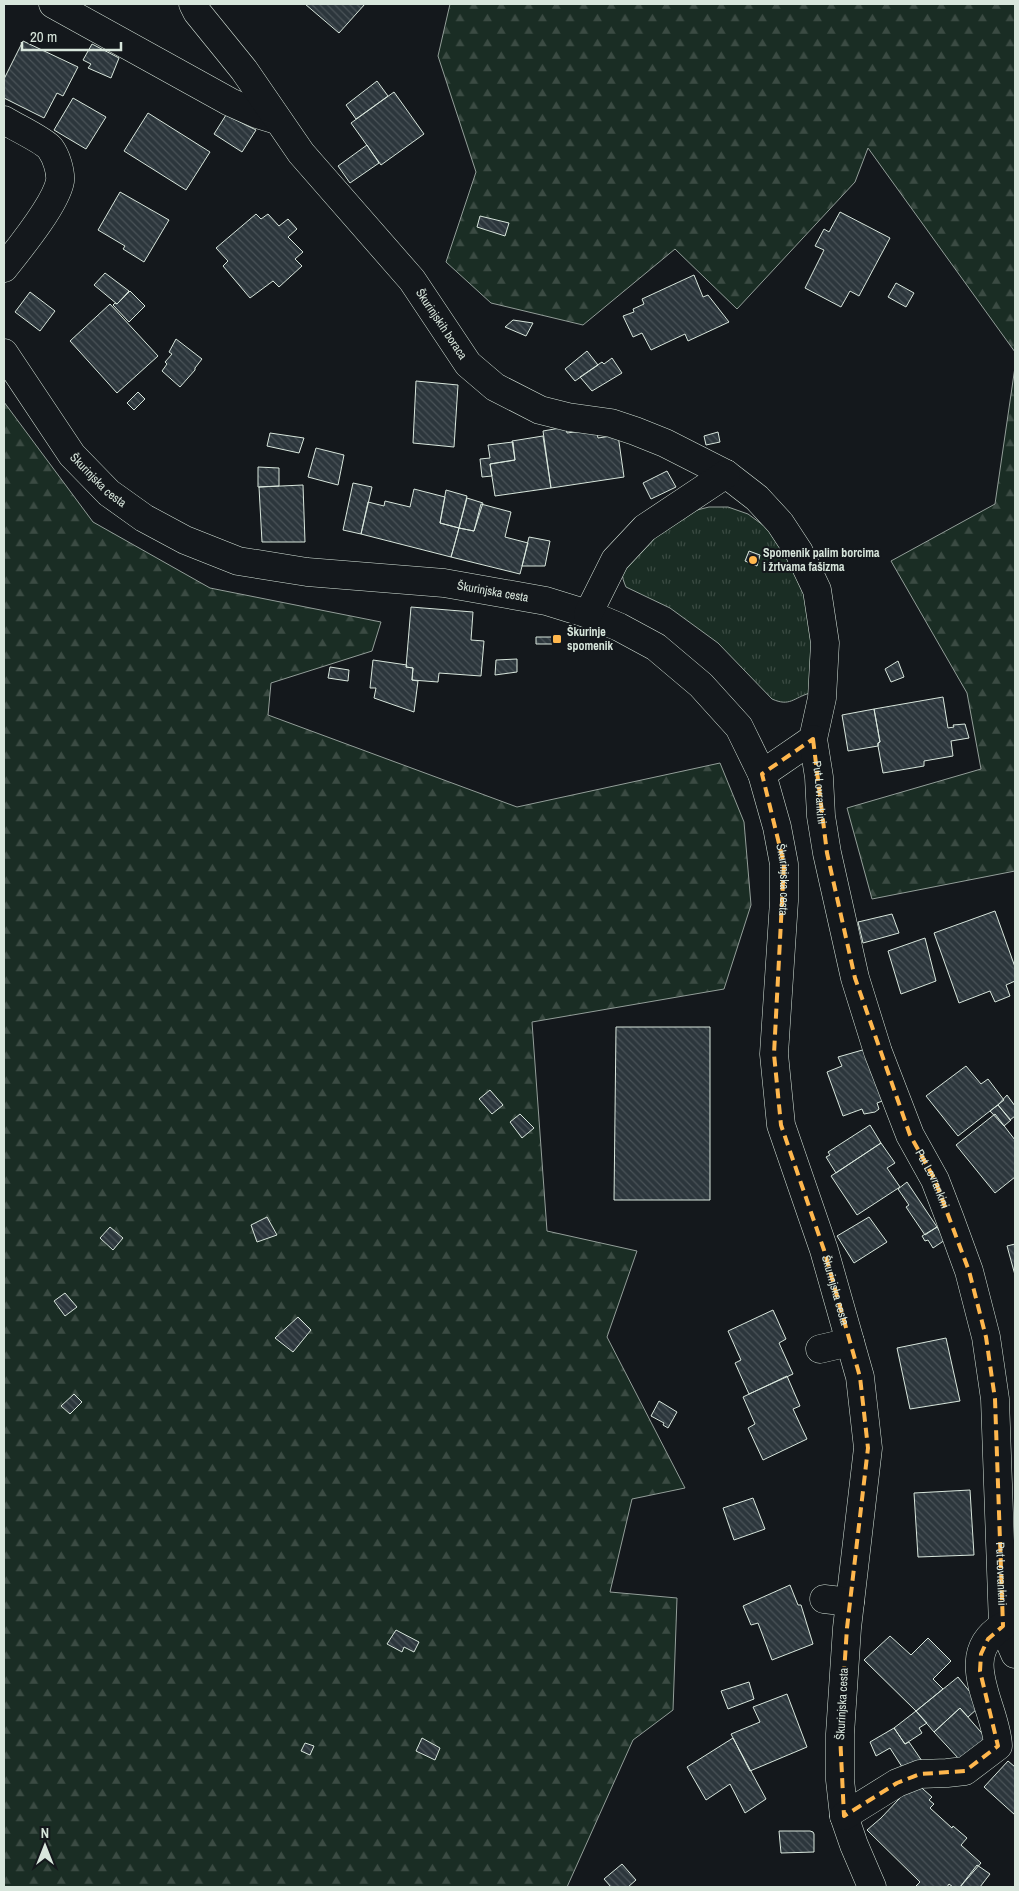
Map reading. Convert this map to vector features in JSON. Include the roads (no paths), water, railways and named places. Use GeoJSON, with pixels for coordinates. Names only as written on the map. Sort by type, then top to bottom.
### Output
{"type":"FeatureCollection","features":[{"type":"Feature","properties":{"kind":"street"},"geometry":{"type":"LineString","coordinates":[[53,4],[230,102],[257,114],[277,120]]}},
{"type":"Feature","properties":{"kind":"street","name":"Škurinjskih boraca"},"geometry":{"type":"LineString","coordinates":[[193,4],[244,70],[301,153],[412,280],[468,364],[495,386],[540,410],[568,417],[610,423],[635,431],[665,443],[726,474],[756,498],[780,523],[799,552],[817,590],[825,643],[822,698],[813,739]]}},
{"type":"Feature","properties":{"kind":"street"},"geometry":{"type":"LineString","coordinates":[[4,120],[48,146],[55,156],[60,180],[55,194],[42,216],[4,268]]}},
{"type":"Feature","properties":{"kind":"street","name":"Škurinjska cesta"},"geometry":{"type":"LineString","coordinates":[[4,353],[72,455],[109,493],[144,518],[184,540],[238,561],[307,572],[444,583],[546,601],[588,614],[619,627],[656,647],[701,684],[739,728],[762,774],[778,827],[784,864],[784,901],[774,1054],[781,1125],[824,1250],[860,1377],[868,1448],[837,1600],[840,1780],[844,1816],[872,1887]]}},
{"type":"Feature","properties":{"kind":"street"},"geometry":{"type":"LineString","coordinates":[[588,614],[615,560],[645,528],[726,474]]}},
{"type":"Feature","properties":{"kind":"street"},"geometry":{"type":"LineString","coordinates":[[762,774],[813,739]]}},
{"type":"Feature","properties":{"kind":"street","name":"Put Lovrankini"},"geometry":{"type":"LineString","coordinates":[[813,739],[819,777],[821,816],[827,852],[855,978],[878,1052],[910,1135],[935,1180],[950,1219],[968,1271],[986,1337],[994,1399],[1004,1626],[1015,1654]]}},
{"type":"Feature","properties":{"kind":"street"},"geometry":{"type":"LineString","coordinates":[[820,1349],[850,1342]]}},
{"type":"Feature","properties":{"kind":"street"},"geometry":{"type":"LineString","coordinates":[[844,1816],[898,1783],[920,1774],[947,1774],[965,1771],[998,1746],[997,1732],[983,1692],[980,1671],[981,1654],[988,1638],[1004,1626]]}},
{"type":"Feature","properties":{"kind":"place","name":"Spomenik palim borcima i žrtvama fašizma"},"geometry":{"type":"Point","coordinates":[753,560]}},
{"type":"Feature","properties":{"kind":"place","name":"Škurinje spomenik"},"geometry":{"type":"Point","coordinates":[557,639]}}]}
